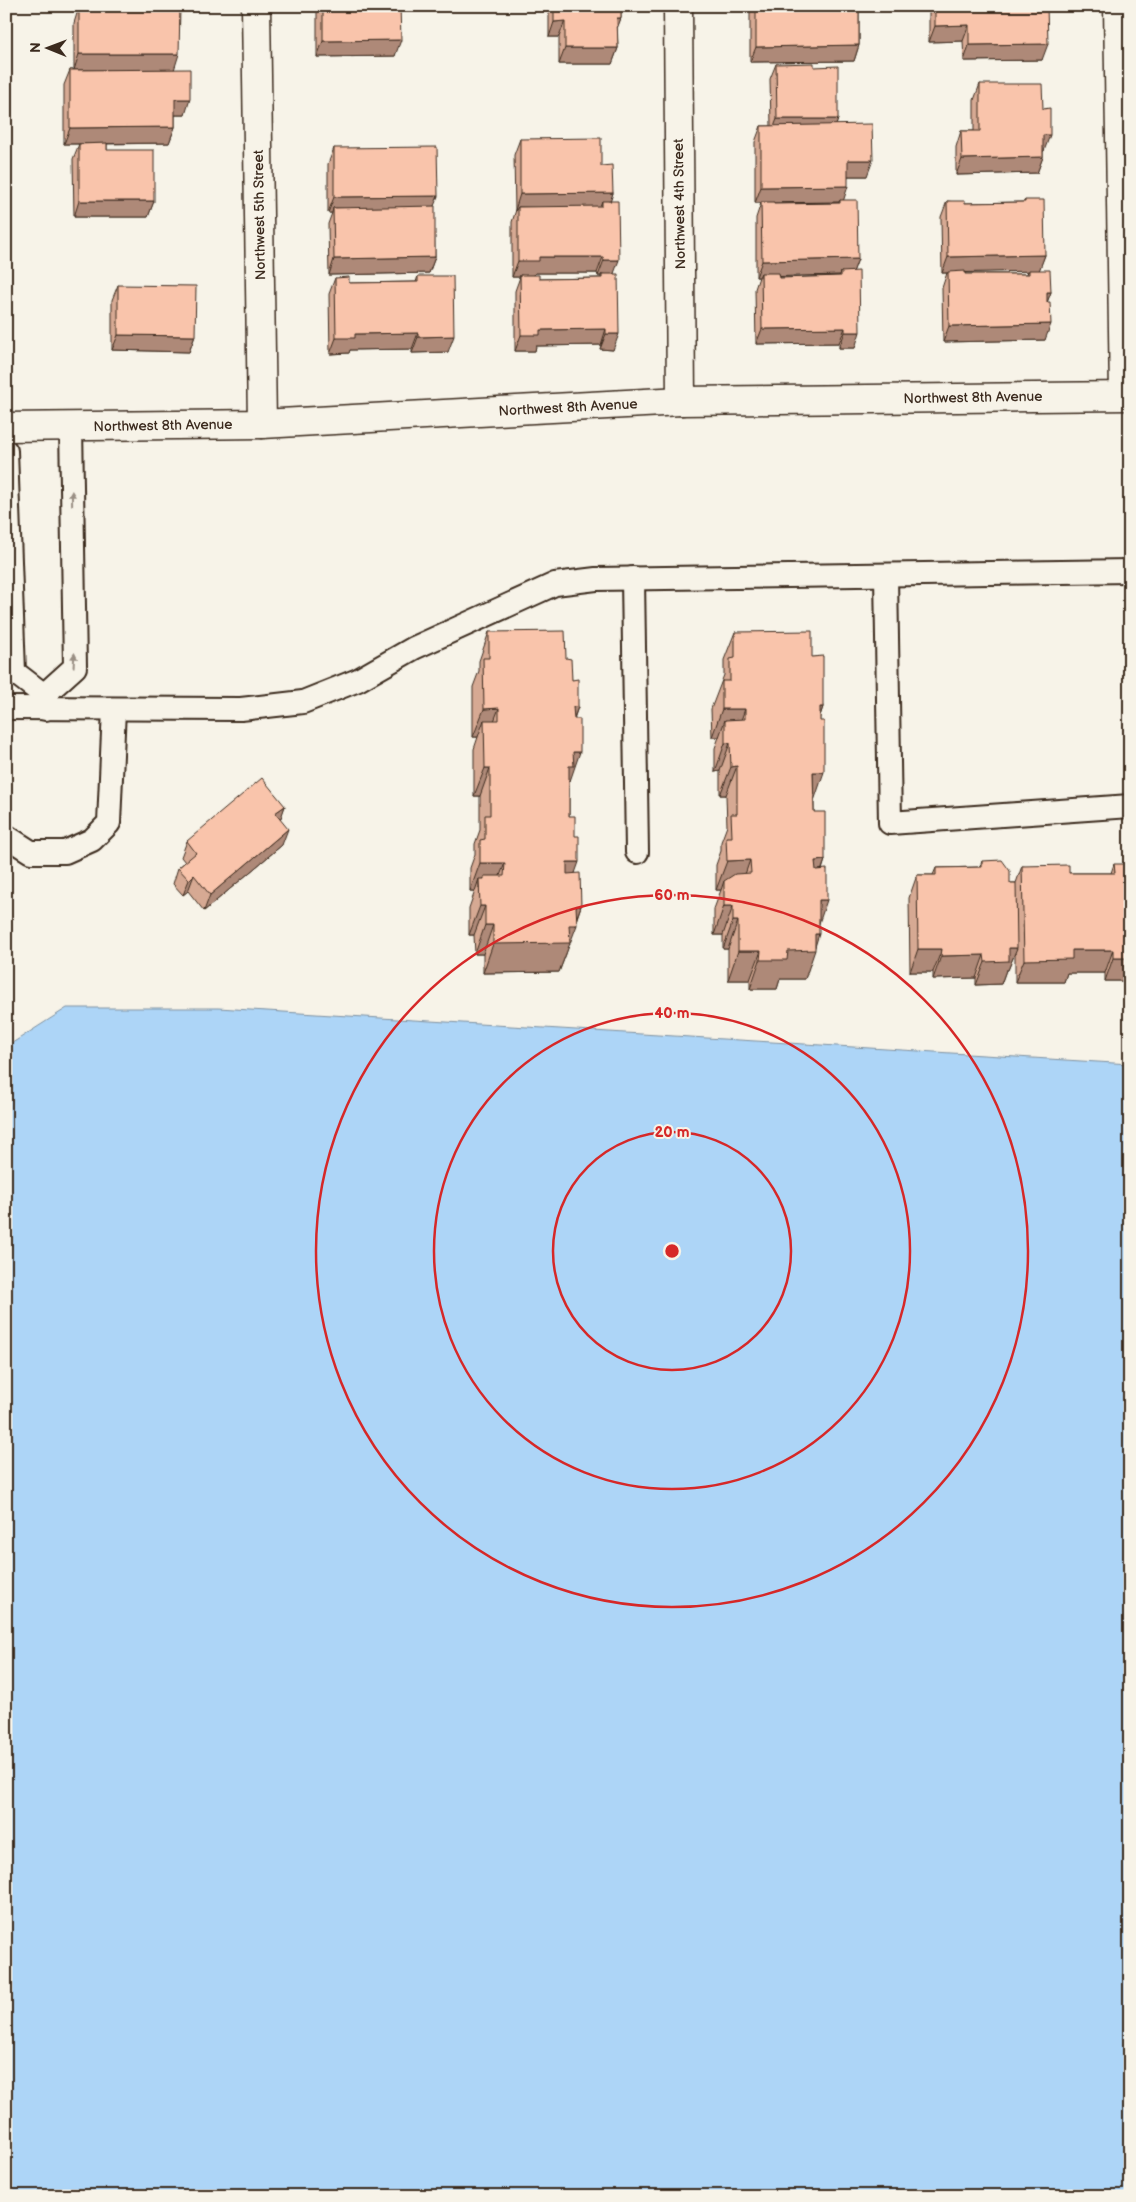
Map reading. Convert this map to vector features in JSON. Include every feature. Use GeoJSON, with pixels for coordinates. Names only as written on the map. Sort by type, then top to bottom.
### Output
{"type":"FeatureCollection","features":[{"type":"Feature","properties":{"kind":"street","name":"Northwest 5th Street"},"geometry":{"type":"LineString","coordinates":[[256,6],[262,424]]}},
{"type":"Feature","properties":{"kind":"street","name":"Northwest 4th Street"},"geometry":{"type":"LineString","coordinates":[[678,6],[681,401]]}},
{"type":"Feature","properties":{"kind":"street"},"geometry":{"type":"LineString","coordinates":[[1118,6],[1127,396]]}},
{"type":"Feature","properties":{"kind":"street","name":"Northwest 8th Avenue"},"geometry":{"type":"LineString","coordinates":[[6,427],[262,424],[681,401],[1127,396]]}},
{"type":"Feature","properties":{"kind":"lane"},"geometry":{"type":"LineString","coordinates":[[44,702],[75,667],[71,426]]}},
{"type":"Feature","properties":{"kind":"lane"},"geometry":{"type":"LineString","coordinates":[[6,451],[14,672],[44,702]]}},
{"type":"Feature","properties":{"kind":"lane"},"geometry":{"type":"LineString","coordinates":[[6,708],[44,702],[114,709],[241,709],[303,702],[358,680],[414,648],[555,584],[596,579],[1130,571]]}},
{"type":"Feature","properties":{"kind":"lane"},"geometry":{"type":"LineString","coordinates":[[886,575],[890,823],[1130,806]]}},
{"type":"Feature","properties":{"kind":"lane"},"geometry":{"type":"LineString","coordinates":[[633,578],[637,852]]}},
{"type":"Feature","properties":{"kind":"lane"},"geometry":{"type":"LineString","coordinates":[[6,836],[31,852],[64,852],[92,840],[109,823],[114,709]]}},
{"type":"Feature","properties":{"kind":"water"},"geometry":{"type":"Polygon","coordinates":[[[67,1008],[218,1008],[1130,1064],[1130,2196],[6,2196],[6,1047],[67,1008]]]}},
{"type":"Feature","properties":{"kind":"building"},"geometry":{"type":"Polygon","coordinates":[[[323,6],[400,6],[401,40],[323,41],[323,6]]]}},
{"type":"Feature","properties":{"kind":"building"},"geometry":{"type":"Polygon","coordinates":[[[554,6],[621,6],[621,18],[617,18],[618,48],[565,48],[565,21],[554,22],[554,6]]]}},
{"type":"Feature","properties":{"kind":"building"},"geometry":{"type":"Polygon","coordinates":[[[756,6],[859,6],[859,45],[756,47],[756,6]]]}},
{"type":"Feature","properties":{"kind":"building"},"geometry":{"type":"Polygon","coordinates":[[[935,6],[1047,6],[1048,44],[969,45],[969,25],[935,26],[935,6]]]}},
{"type":"Feature","properties":{"kind":"building"},"geometry":{"type":"Polygon","coordinates":[[[79,7],[180,7],[179,54],[79,54],[79,7]]]}},
{"type":"Feature","properties":{"kind":"building"},"geometry":{"type":"Polygon","coordinates":[[[814,63],[814,67],[838,66],[838,119],[777,119],[776,64],[814,63]]]}},
{"type":"Feature","properties":{"kind":"building"},"geometry":{"type":"Polygon","coordinates":[[[190,69],[190,99],[175,99],[175,127],[70,128],[70,70],[190,69]]]}},
{"type":"Feature","properties":{"kind":"building"},"geometry":{"type":"Polygon","coordinates":[[[980,84],[1042,84],[1043,109],[1050,108],[1050,135],[1043,135],[1043,157],[962,159],[961,131],[980,131],[980,84]]]}},
{"type":"Feature","properties":{"kind":"building"},"geometry":{"type":"Polygon","coordinates":[[[872,124],[873,160],[848,160],[848,186],[761,187],[761,126],[872,124]]]}},
{"type":"Feature","properties":{"kind":"building"},"geometry":{"type":"Polygon","coordinates":[[[601,138],[601,166],[612,165],[613,193],[520,194],[520,139],[601,138]]]}},
{"type":"Feature","properties":{"kind":"building"},"geometry":{"type":"Polygon","coordinates":[[[107,143],[107,150],[154,150],[154,201],[79,201],[79,144],[107,143]]]}},
{"type":"Feature","properties":{"kind":"building"},"geometry":{"type":"Polygon","coordinates":[[[437,147],[438,196],[334,197],[334,148],[437,147]]]}},
{"type":"Feature","properties":{"kind":"building"},"geometry":{"type":"Polygon","coordinates":[[[840,200],[857,200],[858,259],[762,261],[761,202],[774,202],[774,204],[840,203],[840,200]]]}},
{"type":"Feature","properties":{"kind":"building"},"geometry":{"type":"Polygon","coordinates":[[[1025,200],[1044,200],[1045,255],[948,257],[947,201],[965,201],[965,203],[1025,202],[1025,200]]]}},
{"type":"Feature","properties":{"kind":"building"},"geometry":{"type":"Polygon","coordinates":[[[602,201],[618,201],[619,260],[604,260],[603,257],[539,257],[539,261],[518,261],[518,207],[602,206],[602,201]]]}},
{"type":"Feature","properties":{"kind":"building"},"geometry":{"type":"Polygon","coordinates":[[[435,206],[435,257],[334,259],[333,208],[435,206]]]}},
{"type":"Feature","properties":{"kind":"building"},"geometry":{"type":"Polygon","coordinates":[[[1029,270],[1050,270],[1051,292],[1047,292],[1047,302],[1050,302],[1051,324],[949,326],[948,272],[965,271],[965,274],[1029,274],[1029,270]]]}},
{"type":"Feature","properties":{"kind":"building"},"geometry":{"type":"Polygon","coordinates":[[[859,271],[860,332],[845,332],[845,328],[762,329],[761,273],[779,273],[780,278],[841,276],[841,272],[859,271]]]}},
{"type":"Feature","properties":{"kind":"building"},"geometry":{"type":"Polygon","coordinates":[[[602,274],[618,274],[619,334],[606,334],[606,329],[540,330],[540,335],[521,335],[520,275],[539,275],[539,279],[602,278],[602,274]]]}},
{"type":"Feature","properties":{"kind":"building"},"geometry":{"type":"Polygon","coordinates":[[[418,276],[453,276],[454,336],[418,337],[418,333],[355,334],[355,338],[336,338],[335,278],[349,277],[349,283],[418,282],[418,276]]]}},
{"type":"Feature","properties":{"kind":"building"},"geometry":{"type":"Polygon","coordinates":[[[118,285],[196,286],[195,336],[118,335],[118,285]]]}},
{"type":"Feature","properties":{"kind":"building"},"geometry":{"type":"Polygon","coordinates":[[[565,631],[566,658],[571,659],[572,680],[578,679],[578,707],[573,707],[574,719],[580,719],[580,752],[573,752],[574,766],[569,766],[569,816],[575,816],[575,836],[579,836],[579,862],[567,862],[567,874],[580,873],[581,906],[576,906],[577,925],[569,925],[570,943],[493,944],[493,925],[485,925],[485,906],[480,906],[479,879],[484,879],[484,876],[504,876],[505,863],[480,863],[480,840],[485,839],[485,815],[490,815],[490,768],[485,768],[484,720],[499,720],[499,708],[484,709],[483,658],[489,658],[489,632],[565,631]]]}},
{"type":"Feature","properties":{"kind":"building"},"geometry":{"type":"Polygon","coordinates":[[[812,631],[812,657],[823,656],[823,707],[820,707],[820,721],[824,721],[824,772],[813,772],[814,812],[825,812],[825,860],[815,861],[816,870],[827,869],[827,900],[819,900],[819,934],[815,934],[815,950],[788,951],[787,960],[760,960],[761,951],[738,951],[738,921],[733,921],[733,906],[724,906],[724,881],[735,874],[751,873],[750,860],[727,861],[726,837],[732,837],[731,814],[737,814],[737,766],[731,767],[730,743],[725,743],[725,720],[745,719],[745,709],[722,709],[722,681],[730,681],[730,659],[735,658],[735,632],[812,631]]]}},
{"type":"Feature","properties":{"kind":"building"},"geometry":{"type":"Polygon","coordinates":[[[262,778],[285,806],[275,813],[288,829],[210,895],[194,875],[189,880],[178,868],[196,853],[187,841],[262,778]]]}},
{"type":"Feature","properties":{"kind":"building"},"geometry":{"type":"Polygon","coordinates":[[[1002,860],[1010,871],[1010,883],[1016,883],[1017,948],[1009,948],[1009,961],[985,962],[984,955],[941,956],[942,949],[918,949],[917,875],[936,875],[936,868],[982,867],[982,861],[1002,860]]]}},
{"type":"Feature","properties":{"kind":"building"},"geometry":{"type":"Polygon","coordinates":[[[1114,864],[1130,864],[1130,958],[1113,958],[1113,950],[1072,950],[1072,959],[1024,960],[1022,866],[1069,865],[1069,873],[1115,873],[1114,864]]]}}]}
